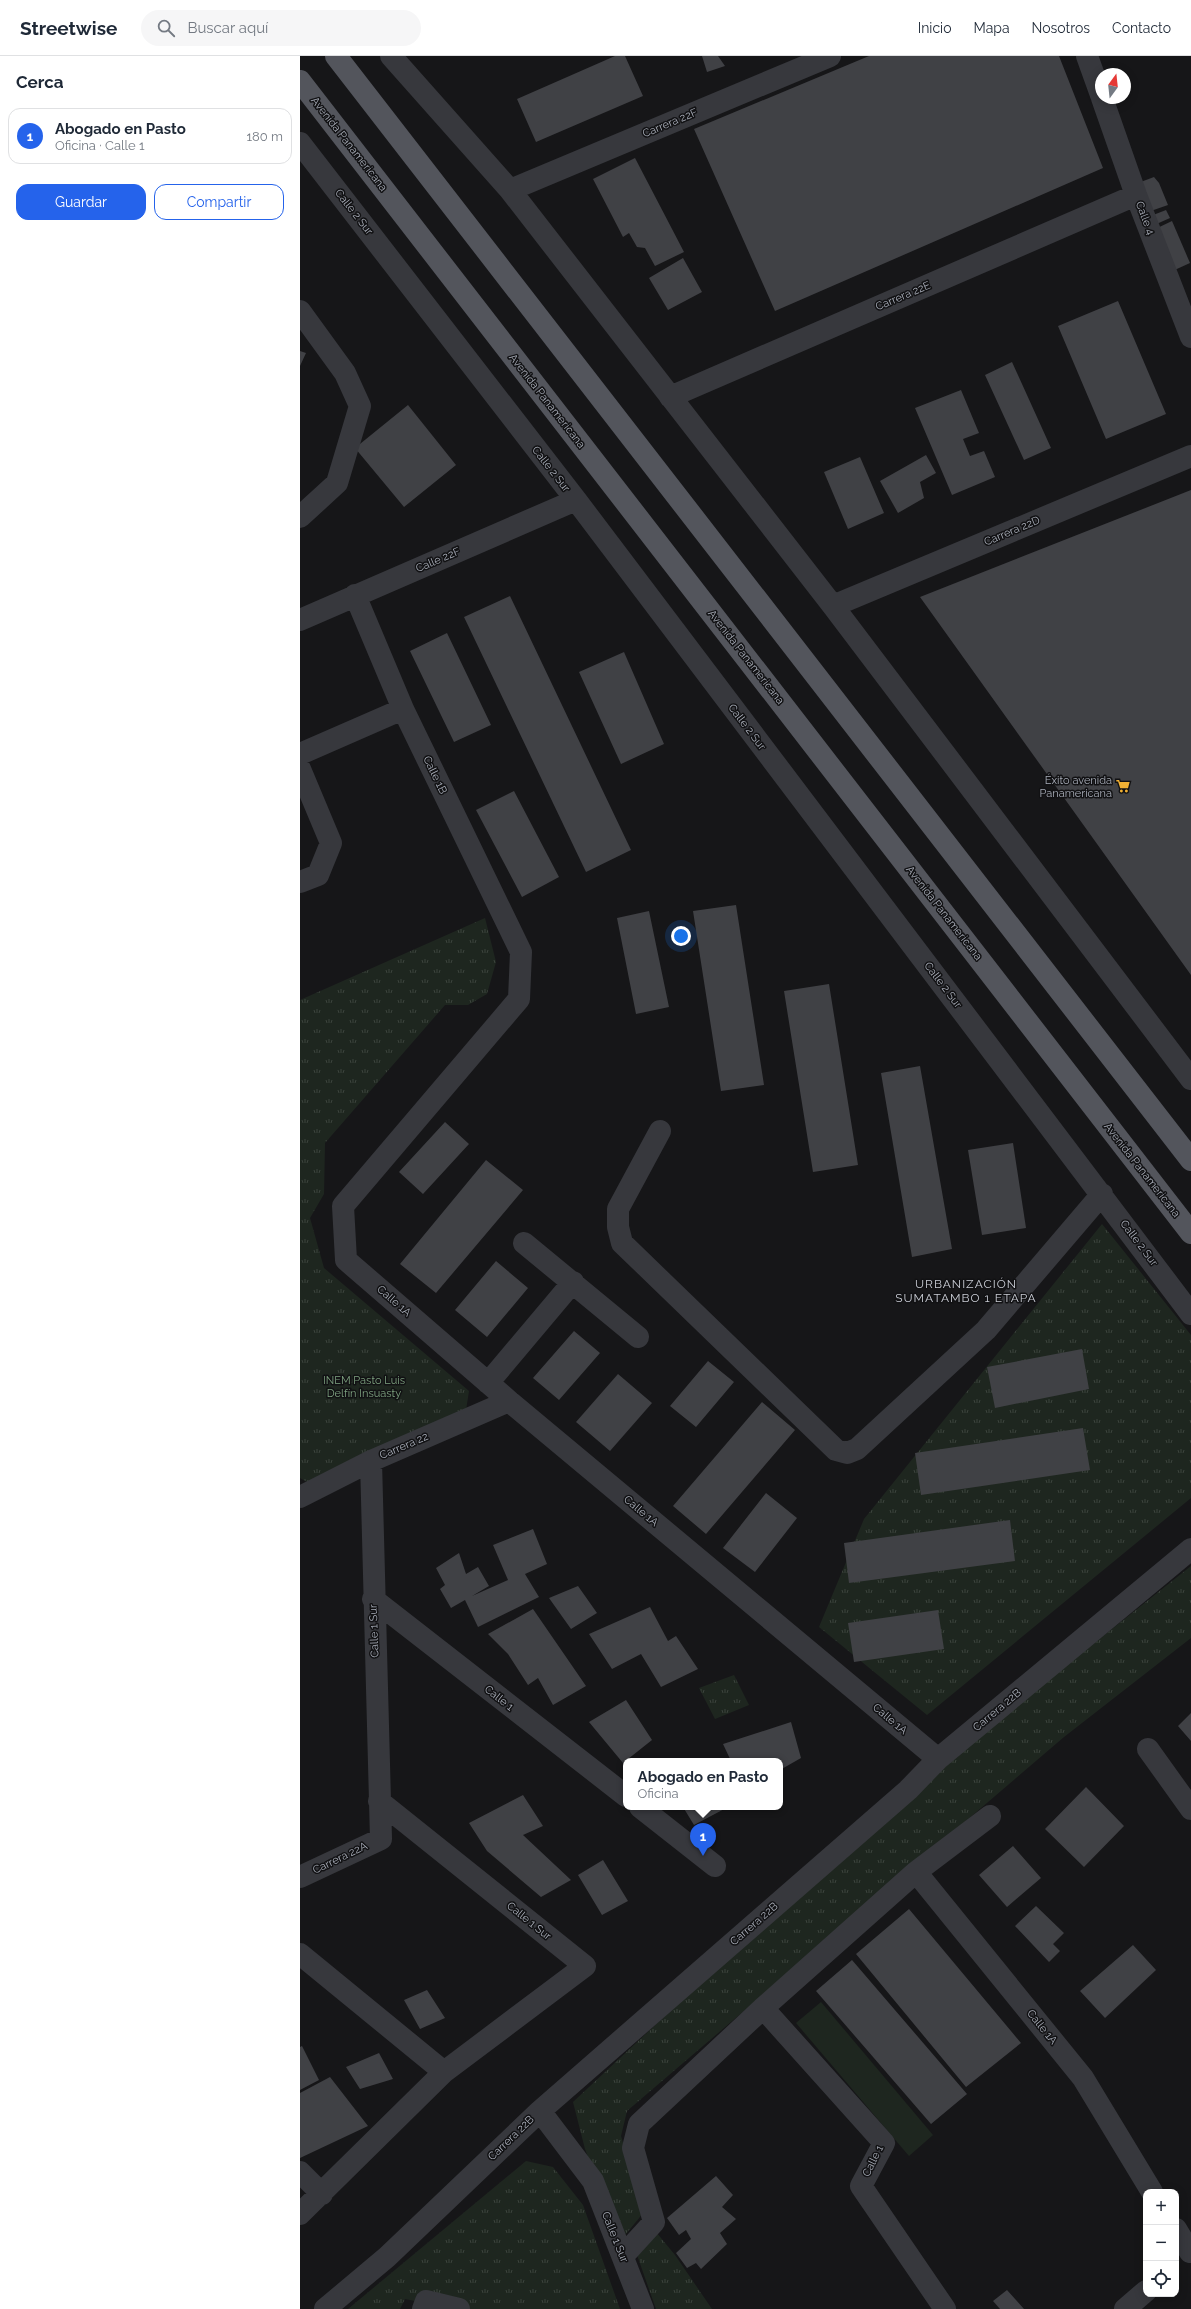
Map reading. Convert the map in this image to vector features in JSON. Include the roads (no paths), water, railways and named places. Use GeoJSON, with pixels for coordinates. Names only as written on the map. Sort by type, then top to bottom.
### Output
{"type":"FeatureCollection","features":[{"type":"Feature","properties":{"kind":"main road"},"geometry":{"type":"LineString","coordinates":[[336,56],[1191,1160]]}},
{"type":"Feature","properties":{"kind":"main road","name":"Avenida Panamericana"},"geometry":{"type":"LineString","coordinates":[[300,81],[1191,1233]]}},
{"type":"Feature","properties":{"kind":"street"},"geometry":{"type":"LineString","coordinates":[[391,56],[510,190],[833,606],[1191,1079]]}},
{"type":"Feature","properties":{"kind":"street"},"geometry":{"type":"LineString","coordinates":[[1088,56],[1095,76]]}},
{"type":"Feature","properties":{"kind":"street","name":"Carrera 22F"},"geometry":{"type":"LineString","coordinates":[[510,190],[823,57]]}},
{"type":"Feature","properties":{"kind":"street","name":"Calle 4"},"geometry":{"type":"LineString","coordinates":[[1104,104],[1136,195],[1191,337]]}},
{"type":"Feature","properties":{"kind":"street","name":"Calle 2 Sur"},"geometry":{"type":"LineString","coordinates":[[300,143],[576,500],[1102,1194],[1191,1314]]}},
{"type":"Feature","properties":{"kind":"street","name":"Carrera 22E"},"geometry":{"type":"LineString","coordinates":[[670,397],[1136,195]]}},
{"type":"Feature","properties":{"kind":"street"},"geometry":{"type":"LineString","coordinates":[[300,311],[345,373],[360,406],[337,483],[300,517]]}},
{"type":"Feature","properties":{"kind":"street","name":"Carrera 22D"},"geometry":{"type":"LineString","coordinates":[[833,606],[1191,456]]}},
{"type":"Feature","properties":{"kind":"street","name":"Calle 22F"},"geometry":{"type":"LineString","coordinates":[[300,620],[576,500]]}},
{"type":"Feature","properties":{"kind":"street","name":"Calle 1B"},"geometry":{"type":"LineString","coordinates":[[346,1260],[343,1206],[519,999],[521,952],[403,709],[355,595]]}},
{"type":"Feature","properties":{"kind":"street"},"geometry":{"type":"LineString","coordinates":[[300,754],[403,709]]}},
{"type":"Feature","properties":{"kind":"street"},"geometry":{"type":"LineString","coordinates":[[300,769],[331,843],[318,875],[300,882]]}},
{"type":"Feature","properties":{"kind":"street"},"geometry":{"type":"LineString","coordinates":[[660,1131],[618,1210],[618,1227],[622,1243],[836,1450],[846,1453],[857,1449],[986,1330],[1102,1194]]}},
{"type":"Feature","properties":{"kind":"street"},"geometry":{"type":"LineString","coordinates":[[524,1243],[638,1337]]}},
{"type":"Feature","properties":{"kind":"street","name":"Calle 1A"},"geometry":{"type":"LineString","coordinates":[[346,1260],[509,1401],[938,1759]]}},
{"type":"Feature","properties":{"kind":"street"},"geometry":{"type":"LineString","coordinates":[[488,1382],[573,1282]]}},
{"type":"Feature","properties":{"kind":"street","name":"Carrera 22"},"geometry":{"type":"LineString","coordinates":[[300,1497],[371,1461],[509,1401]]}},
{"type":"Feature","properties":{"kind":"street","name":"Calle 1 Sur"},"geometry":{"type":"LineString","coordinates":[[371,1461],[373,1599],[380,1839]]}},
{"type":"Feature","properties":{"kind":"street","name":"Carrera 22B"},"geometry":{"type":"LineString","coordinates":[[325,2309],[387,2257],[540,2111],[908,1790],[938,1759],[1191,1549]]}},
{"type":"Feature","properties":{"kind":"street","name":"Calle 1"},"geometry":{"type":"LineString","coordinates":[[373,1599],[623,1794]]}},
{"type":"Feature","properties":{"kind":"street"},"geometry":{"type":"LineString","coordinates":[[1148,1749],[1191,1809]]}},
{"type":"Feature","properties":{"kind":"street","name":"Calle 1 Sur"},"geometry":{"type":"LineString","coordinates":[[379,1801],[585,1966],[444,2072]]}},
{"type":"Feature","properties":{"kind":"street"},"geometry":{"type":"LineString","coordinates":[[644,1810],[715,1866]]}},
{"type":"Feature","properties":{"kind":"street"},"geometry":{"type":"LineString","coordinates":[[623,2256],[654,2222],[633,2148],[639,2124],[763,2008],[916,1872],[990,1816]]}},
{"type":"Feature","properties":{"kind":"street","name":"Carrera 22A"},"geometry":{"type":"LineString","coordinates":[[300,1877],[380,1839]]}},
{"type":"Feature","properties":{"kind":"street","name":"Calle 1A"},"geometry":{"type":"LineString","coordinates":[[916,1872],[1083,2078],[1150,2189]]}},
{"type":"Feature","properties":{"kind":"street"},"geometry":{"type":"LineString","coordinates":[[300,1954],[444,2072],[322,2194],[300,2214]]}},
{"type":"Feature","properties":{"kind":"street","name":"Calle 1"},"geometry":{"type":"LineString","coordinates":[[763,2008],[884,2143],[861,2186],[945,2309]]}},
{"type":"Feature","properties":{"kind":"street","name":"Calle 1 Sur"},"geometry":{"type":"LineString","coordinates":[[540,2111],[593,2182],[643,2309]]}},
{"type":"Feature","properties":{"kind":"street"},"geometry":{"type":"LineString","coordinates":[[300,2172],[322,2194]]}},
{"type":"Feature","properties":{"kind":"street"},"geometry":{"type":"LineString","coordinates":[[1179,2237],[1186,2256]]}},
{"type":"Feature","properties":{"kind":"street"},"geometry":{"type":"LineString","coordinates":[[1125,2309],[1143,2294]]}},
{"type":"Feature","properties":{"kind":"street"},"geometry":{"type":"LineString","coordinates":[[423,2309],[426,2301],[460,2309]]}},
{"type":"Feature","properties":{"kind":"place","name":"Éxito avenida Panamericana"},"geometry":{"type":"Point","coordinates":[1123,786]}},
{"type":"Feature","properties":{"kind":"place","name":"Abogado en Pasto"},"geometry":{"type":"Point","coordinates":[703,1856]}},
{"type":"Feature","properties":{"kind":"district","name":"URBANIZACIÓN SUMATAMBO 1 ETAPA"},"geometry":{"type":"Point","coordinates":[966,1291]}},
{"type":"Feature","properties":{"kind":"park label","name":"INEM Pasto Luis Delfín Insuasty"},"geometry":{"type":"Point","coordinates":[364,1386]}}]}
